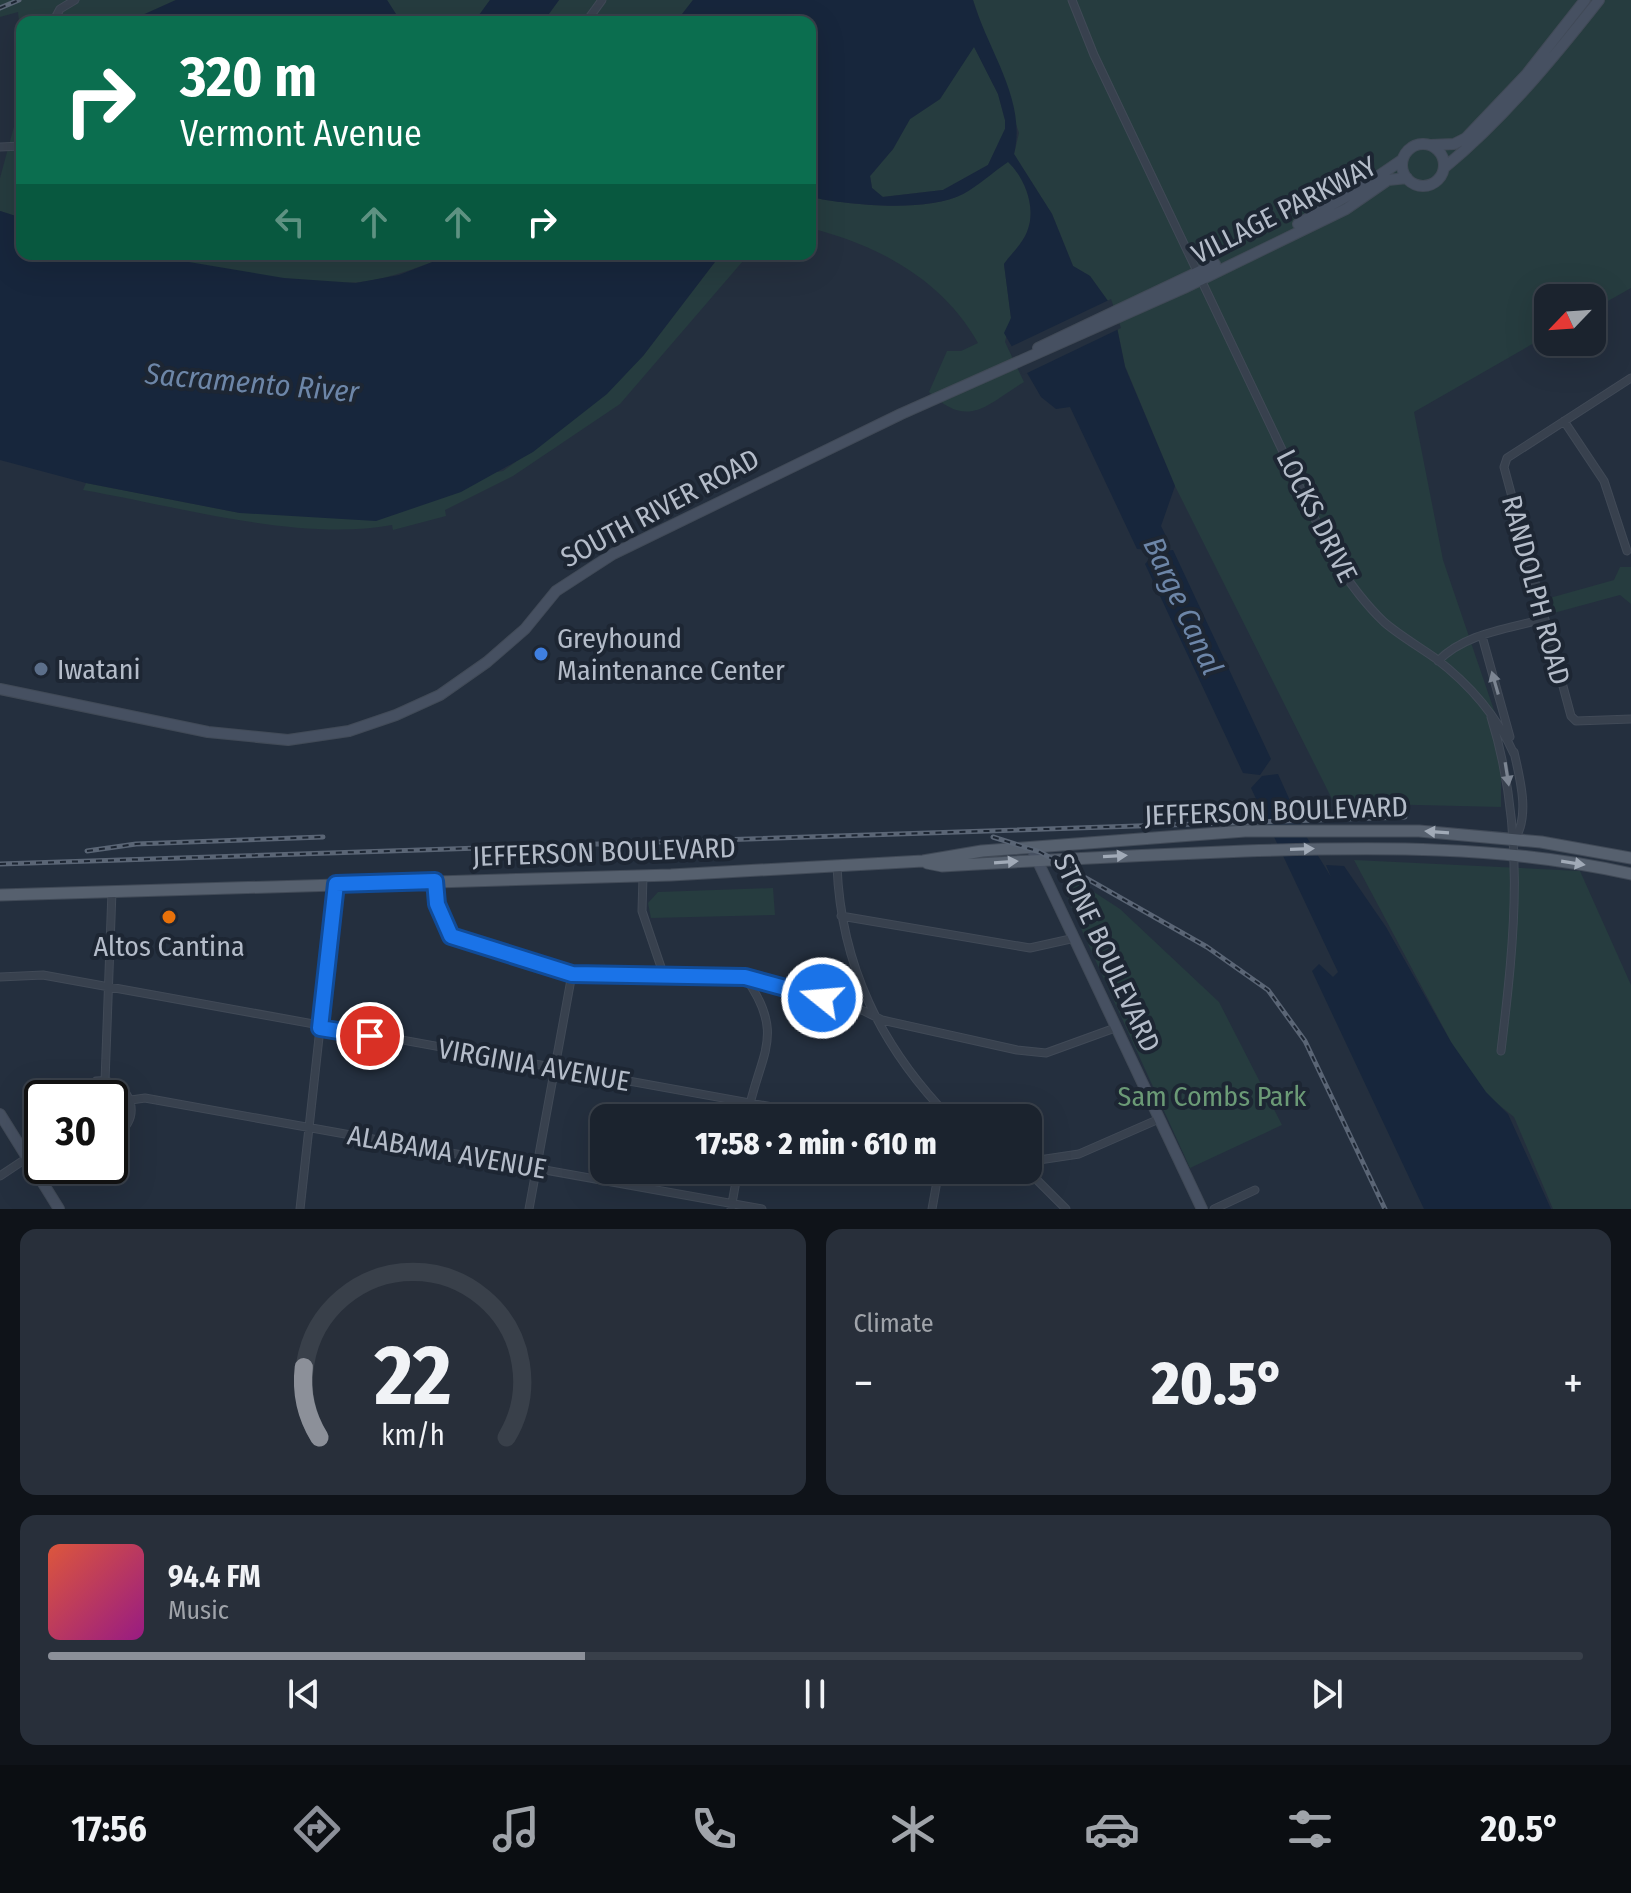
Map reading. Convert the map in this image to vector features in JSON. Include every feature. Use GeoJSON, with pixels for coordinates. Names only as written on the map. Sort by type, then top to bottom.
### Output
{"type":"FeatureCollection","features":[{"type":"Feature","properties":{"kind":"main road","name":"JEFFERSON BOULEVARD"},"geometry":{"type":"LineString","coordinates":[[0,895],[643,876],[923,861],[982,851],[1309,829],[1419,831],[1515,839],[1631,858]]}},
{"type":"Feature","properties":{"kind":"main road","name":"JEFFERSON BOULEVARD"},"geometry":{"type":"LineString","coordinates":[[923,861],[942,866],[1274,850],[1424,848],[1516,854],[1631,874]]}},
{"type":"Feature","properties":{"kind":"street"},"geometry":{"type":"LineString","coordinates":[[56,16],[60,9],[75,0]]}},
{"type":"Feature","properties":{"kind":"street"},"geometry":{"type":"LineString","coordinates":[[1072,0],[1094,55],[1199,274]]}},
{"type":"Feature","properties":{"kind":"street"},"geometry":{"type":"LineString","coordinates":[[1585,0],[1526,75],[1466,138],[1454,144],[1417,144],[1402,160],[1407,178],[1418,185],[1432,184],[1444,168],[1495,123],[1537,77],[1599,0]]}},
{"type":"Feature","properties":{"kind":"street"},"geometry":{"type":"LineString","coordinates":[[1431,145],[1442,155],[1444,168]]}},
{"type":"Feature","properties":{"kind":"street","name":"VILLAGE PARKWAY"},"geometry":{"type":"LineString","coordinates":[[1199,274],[1322,211],[1402,160]]}},
{"type":"Feature","properties":{"kind":"street","name":"VILLAGE PARKWAY"},"geometry":{"type":"LineString","coordinates":[[1199,274],[1346,209],[1388,180],[1407,178]]}},
{"type":"Feature","properties":{"kind":"street","name":"SOUTH RIVER ROAD"},"geometry":{"type":"LineString","coordinates":[[0,689],[218,733],[288,740],[362,727],[440,695],[487,662],[525,629],[556,591],[581,572],[1199,274]]}},
{"type":"Feature","properties":{"kind":"street","name":"LOCKS DRIVE"},"geometry":{"type":"LineString","coordinates":[[1199,274],[1336,563],[1360,598],[1386,624],[1438,661],[1489,711],[1503,729],[1514,754]]}},
{"type":"Feature","properties":{"kind":"street"},"geometry":{"type":"LineString","coordinates":[[1627,551],[1604,481],[1564,421],[1631,378]]}},
{"type":"Feature","properties":{"kind":"street","name":"RANDOLPH ROAD"},"geometry":{"type":"LineString","coordinates":[[1564,421],[1507,458],[1504,467],[1507,485],[1571,716],[1576,721],[1631,719]]}},
{"type":"Feature","properties":{"kind":"street"},"geometry":{"type":"LineString","coordinates":[[1438,661],[1449,651],[1482,636],[1543,619]]}},
{"type":"Feature","properties":{"kind":"street"},"geometry":{"type":"LineString","coordinates":[[1482,636],[1520,780],[1523,827],[1515,839]]}},
{"type":"Feature","properties":{"kind":"street","name":"LOCKS DRIVE"},"geometry":{"type":"LineString","coordinates":[[1489,711],[1505,763],[1516,854],[1512,954],[1501,1051]]}},
{"type":"Feature","properties":{"kind":"street","name":"STONE BOULEVARD"},"geometry":{"type":"LineString","coordinates":[[1031,847],[1202,1209]]}},
{"type":"Feature","properties":{"kind":"street"},"geometry":{"type":"LineString","coordinates":[[837,866],[841,916],[851,962],[873,1015],[903,1063],[938,1104]]}},
{"type":"Feature","properties":{"kind":"street"},"geometry":{"type":"LineString","coordinates":[[643,876],[642,911],[663,973]]}},
{"type":"Feature","properties":{"kind":"street"},"geometry":{"type":"LineString","coordinates":[[435,881],[437,904],[451,936],[572,974],[663,973],[745,977],[873,1015],[1017,1050],[1046,1053],[1115,1028]]}},
{"type":"Feature","properties":{"kind":"street"},"geometry":{"type":"LineString","coordinates":[[300,1209],[336,884]]}},
{"type":"Feature","properties":{"kind":"street"},"geometry":{"type":"LineString","coordinates":[[105,1080],[112,891]]}},
{"type":"Feature","properties":{"kind":"street"},"geometry":{"type":"LineString","coordinates":[[841,916],[1030,948],[1075,938]]}},
{"type":"Feature","properties":{"kind":"street"},"geometry":{"type":"LineString","coordinates":[[529,1209],[572,974]]}},
{"type":"Feature","properties":{"kind":"street","name":"VIRGINIA AVENUE"},"geometry":{"type":"LineString","coordinates":[[0,977],[43,975],[320,1028],[750,1104]]}},
{"type":"Feature","properties":{"kind":"street"},"geometry":{"type":"LineString","coordinates":[[745,977],[763,1003],[770,1030],[750,1104]]}},
{"type":"Feature","properties":{"kind":"street"},"geometry":{"type":"LineString","coordinates":[[128,1096],[133,1109],[128,1124]]}},
{"type":"Feature","properties":{"kind":"street","name":"ALABAMA AVENUE"},"geometry":{"type":"LineString","coordinates":[[131,1100],[145,1098],[762,1209]]}},
{"type":"Feature","properties":{"kind":"street"},"geometry":{"type":"LineString","coordinates":[[0,1114],[24,1152]]}},
{"type":"Feature","properties":{"kind":"street"},"geometry":{"type":"LineString","coordinates":[[1042,1160],[1079,1154],[1159,1119]]}},
{"type":"Feature","properties":{"kind":"street"},"geometry":{"type":"LineString","coordinates":[[0,1176],[24,1159]]}},
{"type":"Feature","properties":{"kind":"street"},"geometry":{"type":"LineString","coordinates":[[44,1184],[59,1209]]}},
{"type":"Feature","properties":{"kind":"street"},"geometry":{"type":"LineString","coordinates":[[732,1206],[736,1184]]}},
{"type":"Feature","properties":{"kind":"street"},"geometry":{"type":"LineString","coordinates":[[932,1209],[936,1184]]}},
{"type":"Feature","properties":{"kind":"street"},"geometry":{"type":"LineString","coordinates":[[1040,1184],[1066,1209]]}},
{"type":"Feature","properties":{"kind":"street"},"geometry":{"type":"LineString","coordinates":[[1214,1209],[1255,1190]]}},
{"type":"Feature","properties":{"kind":"green space"},"geometry":{"type":"Polygon","coordinates":[[[0,0],[176,0],[140,16],[18,16],[18,12],[0,17],[0,0]]]}},
{"type":"Feature","properties":{"kind":"green space"},"geometry":{"type":"Polygon","coordinates":[[[387,0],[490,0],[478,16],[397,16],[387,0]]]}},
{"type":"Feature","properties":{"kind":"green space"},"geometry":{"type":"Polygon","coordinates":[[[559,0],[693,0],[681,16],[547,16],[559,0]]]}},
{"type":"Feature","properties":{"kind":"green space"},"geometry":{"type":"Polygon","coordinates":[[[973,0],[1631,0],[1631,288],[1606,302],[1606,284],[1534,284],[1534,343],[1414,412],[1443,560],[1501,731],[1501,807],[1334,803],[1175,486],[1125,366],[1113,308],[1090,276],[1073,266],[1052,214],[1014,154],[1019,133],[973,0]]]}},
{"type":"Feature","properties":{"kind":"green space"},"geometry":{"type":"Polygon","coordinates":[[[974,46],[998,94],[1005,120],[1005,129],[988,165],[943,190],[882,197],[872,188],[870,176],[893,149],[910,119],[940,99],[974,46]]]}},
{"type":"Feature","properties":{"kind":"green space"},"geometry":{"type":"Polygon","coordinates":[[[16,119],[16,216],[0,211],[0,178],[16,119]]]}},
{"type":"Feature","properties":{"kind":"green space"},"geometry":{"type":"Polygon","coordinates":[[[1008,161],[1020,176],[1030,203],[1030,223],[1025,236],[1004,264],[1011,318],[1005,342],[1024,382],[988,405],[967,412],[955,410],[929,392],[947,351],[961,351],[978,343],[964,321],[947,301],[906,268],[860,244],[816,230],[816,198],[866,205],[929,204],[963,194],[1008,161]]]}},
{"type":"Feature","properties":{"kind":"green space"},"geometry":{"type":"Polygon","coordinates":[[[167,260],[437,260],[384,278],[340,283],[250,276],[167,260]]]}},
{"type":"Feature","properties":{"kind":"green space"},"geometry":{"type":"Polygon","coordinates":[[[716,260],[744,260],[620,404],[513,476],[445,510],[446,516],[393,530],[392,525],[318,529],[238,520],[83,490],[86,483],[240,513],[503,471],[568,424],[643,356],[716,260]]]}},
{"type":"Feature","properties":{"kind":"green space"},"geometry":{"type":"Polygon","coordinates":[[[1620,567],[1631,567],[1631,604],[1620,595],[1550,614],[1546,599],[1614,580],[1620,567]]]}},
{"type":"Feature","properties":{"kind":"green space"},"geometry":{"type":"Polygon","coordinates":[[[1354,860],[1580,871],[1631,985],[1631,1209],[1553,1209],[1514,1117],[1474,1085],[1354,860]]]}},
{"type":"Feature","properties":{"kind":"green space","name":"Sam Combs Park"},"geometry":{"type":"Polygon","coordinates":[[[1071,877],[1120,909],[1219,1002],[1282,1125],[1190,1168],[1068,900],[1071,877]]]}},
{"type":"Feature","properties":{"kind":"green space"},"geometry":{"type":"Polygon","coordinates":[[[773,888],[775,915],[651,918],[648,903],[658,892],[773,888]]]}},
{"type":"Feature","properties":{"kind":"water"},"geometry":{"type":"Polygon","coordinates":[[[176,0],[387,0],[397,16],[140,16],[176,0]]]}},
{"type":"Feature","properties":{"kind":"water"},"geometry":{"type":"Polygon","coordinates":[[[490,0],[559,0],[547,16],[478,16],[490,0]]]}},
{"type":"Feature","properties":{"kind":"water"},"geometry":{"type":"Polygon","coordinates":[[[693,0],[973,0],[1011,95],[1017,134],[1014,154],[1052,214],[1073,266],[1090,276],[1113,308],[1125,367],[1175,486],[1161,526],[1166,536],[1157,550],[1137,549],[1070,407],[1056,409],[1041,397],[1004,333],[1011,318],[1004,264],[1025,236],[1031,213],[1024,185],[1008,162],[963,194],[947,200],[887,206],[816,198],[816,16],[681,16],[693,0]],[[974,47],[940,99],[910,119],[893,149],[870,176],[872,188],[883,197],[943,190],[988,165],[1005,129],[998,94],[974,47]]]}},
{"type":"Feature","properties":{"kind":"water","name":"Sacramento River"},"geometry":{"type":"Polygon","coordinates":[[[0,211],[16,216],[16,260],[177,260],[284,278],[356,283],[399,275],[438,260],[716,260],[643,356],[607,394],[533,452],[461,492],[376,521],[240,513],[86,483],[0,460],[0,211]]]}},
{"type":"Feature","properties":{"kind":"water","name":"Barge Canal"},"geometry":{"type":"Polygon","coordinates":[[[1173,550],[1271,759],[1260,775],[1243,773],[1145,564],[1156,552],[1173,550]]]}},
{"type":"Feature","properties":{"kind":"water"},"geometry":{"type":"Polygon","coordinates":[[[1278,774],[1306,836],[1331,877],[1326,865],[1344,866],[1386,927],[1451,1042],[1486,1092],[1508,1114],[1551,1209],[1424,1209],[1312,971],[1319,964],[1333,977],[1338,972],[1251,788],[1262,776],[1278,774]]]}},
{"type":"Feature","properties":{"kind":"pier"},"geometry":{"type":"Polygon","coordinates":[[[1111,299],[1121,328],[1023,375],[1008,348],[1111,299]]]}},
{"type":"Feature","properties":{"kind":"railway"},"geometry":{"type":"LineString","coordinates":[[0,8],[19,0]]}},
{"type":"Feature","properties":{"kind":"railway"},"geometry":{"type":"LineString","coordinates":[[0,864],[1405,817]]}},
{"type":"Feature","properties":{"kind":"railway"},"geometry":{"type":"LineString","coordinates":[[87,851],[136,844],[323,837]]}},
{"type":"Feature","properties":{"kind":"railway"},"geometry":{"type":"LineString","coordinates":[[993,837],[1040,852],[1207,947],[1268,990],[1305,1041],[1385,1209]]}},
{"type":"Feature","properties":{"kind":"place","name":"Greyhound Maintenance Center"},"geometry":{"type":"Point","coordinates":[541,654]}},
{"type":"Feature","properties":{"kind":"place","name":"Iwatani"},"geometry":{"type":"Point","coordinates":[41,669]}},
{"type":"Feature","properties":{"kind":"place","name":"Altos Cantina"},"geometry":{"type":"Point","coordinates":[169,917]}},
{"type":"Feature","properties":{"kind":"route"},"geometry":{"type":"LineString","coordinates":[[370,1036],[320,1028],[336,884],[435,881],[437,904],[444,927],[451,936],[572,974],[663,973],[745,977],[822,998]]}}]}
